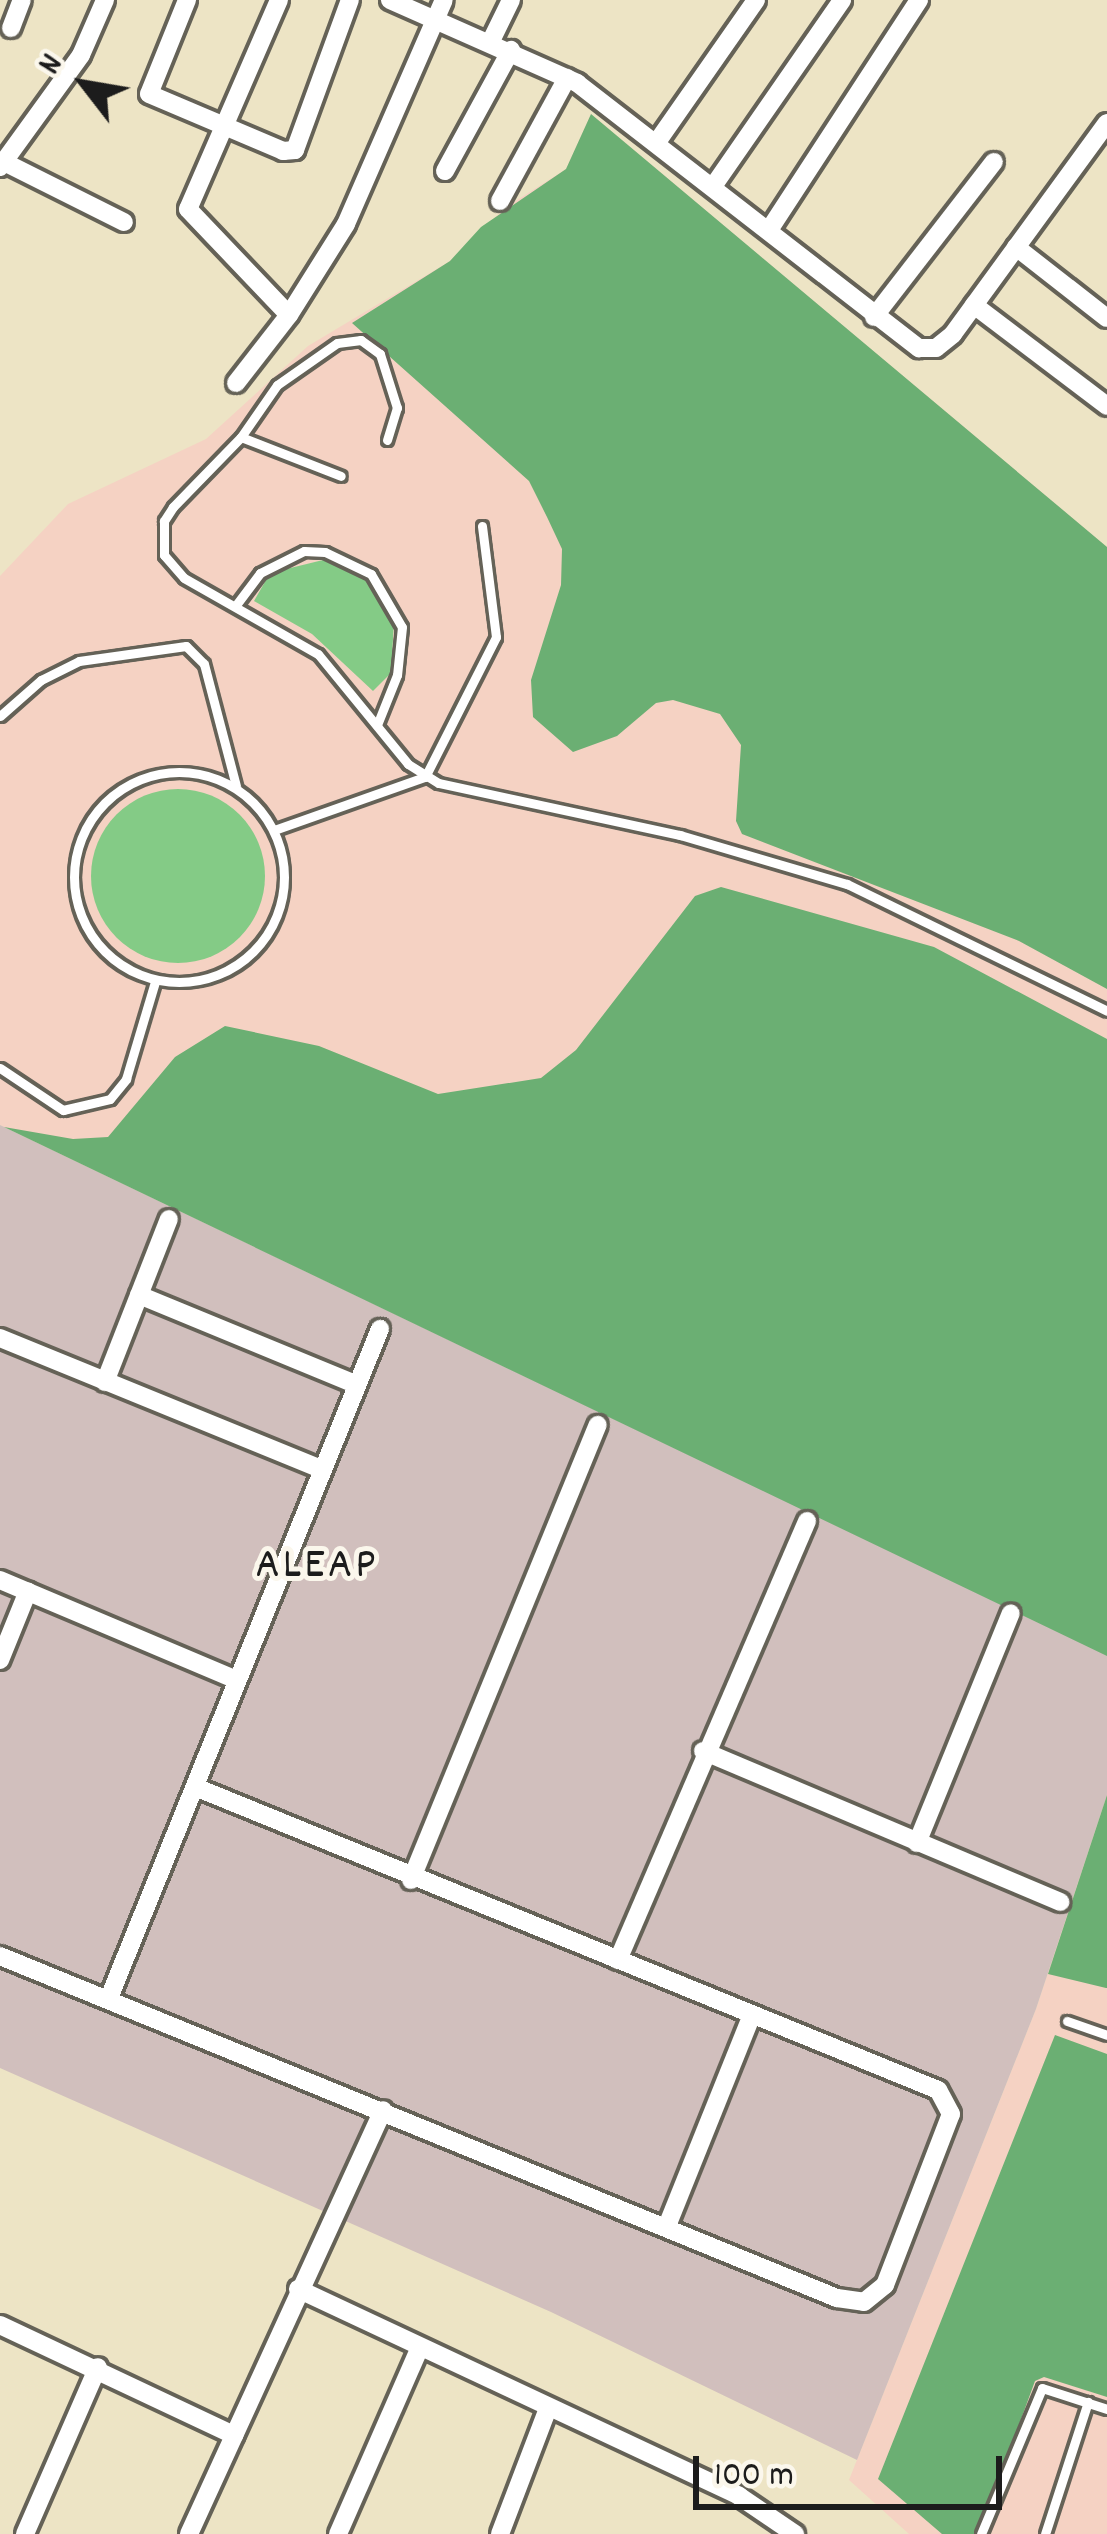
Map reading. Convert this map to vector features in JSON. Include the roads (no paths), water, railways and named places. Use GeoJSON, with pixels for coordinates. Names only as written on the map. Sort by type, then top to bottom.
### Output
{"type":"FeatureCollection","features":[{"type":"Feature","properties":{"kind":"street"},"geometry":{"type":"LineString","coordinates":[[10,28],[22,0]]}},
{"type":"Feature","properties":{"kind":"street"},"geometry":{"type":"LineString","coordinates":[[105,0],[81,55],[2,165],[124,222]]}},
{"type":"Feature","properties":{"kind":"street"},"geometry":{"type":"LineString","coordinates":[[187,0],[149,94],[295,150],[350,0]]}},
{"type":"Feature","properties":{"kind":"street"},"geometry":{"type":"LineString","coordinates":[[279,0],[189,219],[289,315]]}},
{"type":"Feature","properties":{"kind":"street"},"geometry":{"type":"LineString","coordinates":[[390,0],[567,78],[771,227],[905,342],[936,348],[974,305],[1107,122]]}},
{"type":"Feature","properties":{"kind":"street"},"geometry":{"type":"LineString","coordinates":[[236,383],[289,315],[346,224],[440,23],[444,0]]}},
{"type":"Feature","properties":{"kind":"street"},"geometry":{"type":"LineString","coordinates":[[490,43],[511,0]]}},
{"type":"Feature","properties":{"kind":"street"},"geometry":{"type":"LineString","coordinates":[[657,142],[756,0]]}},
{"type":"Feature","properties":{"kind":"street"},"geometry":{"type":"LineString","coordinates":[[714,184],[842,0]]}},
{"type":"Feature","properties":{"kind":"street"},"geometry":{"type":"LineString","coordinates":[[771,227],[919,0]]}},
{"type":"Feature","properties":{"kind":"street"},"geometry":{"type":"LineString","coordinates":[[445,172],[512,50]]}},
{"type":"Feature","properties":{"kind":"street"},"geometry":{"type":"LineString","coordinates":[[500,201],[567,78]]}},
{"type":"Feature","properties":{"kind":"street"},"geometry":{"type":"LineString","coordinates":[[874,317],[994,162]]}},
{"type":"Feature","properties":{"kind":"street"},"geometry":{"type":"LineString","coordinates":[[1016,247],[1107,318]]}},
{"type":"Feature","properties":{"kind":"street"},"geometry":{"type":"LineString","coordinates":[[974,305],[1107,406]]}},
{"type":"Feature","properties":{"kind":"street"},"geometry":{"type":"LineString","coordinates":[[105,1382],[169,1219]]}},
{"type":"Feature","properties":{"kind":"street"},"geometry":{"type":"LineString","coordinates":[[139,1294],[357,1385]]}},
{"type":"Feature","properties":{"kind":"street"},"geometry":{"type":"LineString","coordinates":[[109,1998],[380,1329]]}},
{"type":"Feature","properties":{"kind":"street"},"geometry":{"type":"LineString","coordinates":[[0,1338],[321,1469]]}},
{"type":"Feature","properties":{"kind":"street"},"geometry":{"type":"LineString","coordinates":[[411,1880],[598,1425]]}},
{"type":"Feature","properties":{"kind":"street"},"geometry":{"type":"LineString","coordinates":[[618,1960],[703,1751],[807,1521]]}},
{"type":"Feature","properties":{"kind":"street"},"geometry":{"type":"LineString","coordinates":[[0,1580],[237,1680]]}},
{"type":"Feature","properties":{"kind":"street"},"geometry":{"type":"LineString","coordinates":[[0,1660],[28,1591]]}},
{"type":"Feature","properties":{"kind":"street"},"geometry":{"type":"LineString","coordinates":[[917,1843],[1011,1613]]}},
{"type":"Feature","properties":{"kind":"street"},"geometry":{"type":"LineString","coordinates":[[703,1751],[1060,1902]]}},
{"type":"Feature","properties":{"kind":"street"},"geometry":{"type":"LineString","coordinates":[[0,1956],[852,2302],[884,2284],[950,2101],[195,1787]]}},
{"type":"Feature","properties":{"kind":"street"},"geometry":{"type":"LineString","coordinates":[[667,2226],[752,2015]]}},
{"type":"Feature","properties":{"kind":"street"},"geometry":{"type":"LineString","coordinates":[[189,2534],[383,2110]]}},
{"type":"Feature","properties":{"kind":"street"},"geometry":{"type":"LineString","coordinates":[[298,2289],[739,2496],[795,2534]]}},
{"type":"Feature","properties":{"kind":"street"},"geometry":{"type":"LineString","coordinates":[[0,2326],[98,2367],[235,2434]]}},
{"type":"Feature","properties":{"kind":"street"},"geometry":{"type":"LineString","coordinates":[[338,2534],[420,2347]]}},
{"type":"Feature","properties":{"kind":"street"},"geometry":{"type":"LineString","coordinates":[[25,2534],[98,2367]]}},
{"type":"Feature","properties":{"kind":"street"},"geometry":{"type":"LineString","coordinates":[[500,2534],[548,2408]]}},
{"type":"Feature","properties":{"kind":"lane"},"geometry":{"type":"LineString","coordinates":[[387,440],[397,408],[380,354],[350,340],[292,371],[241,437],[172,508],[161,537],[171,568],[318,654],[425,777]]}},
{"type":"Feature","properties":{"kind":"lane"},"geometry":{"type":"LineString","coordinates":[[241,437],[341,476]]}},
{"type":"Feature","properties":{"kind":"lane"},"geometry":{"type":"LineString","coordinates":[[425,777],[496,637],[482,526]]}},
{"type":"Feature","properties":{"kind":"lane"},"geometry":{"type":"LineString","coordinates":[[236,605],[260,573],[304,551],[325,552],[371,574],[401,627],[397,675],[377,725]]}},
{"type":"Feature","properties":{"kind":"lane"},"geometry":{"type":"LineString","coordinates":[[0,716],[41,680],[79,661],[186,646],[204,664],[236,786]]}},
{"type":"Feature","properties":{"kind":"lane"},"geometry":{"type":"LineString","coordinates":[[153,775],[213,775],[236,786],[277,829],[282,902],[267,935],[216,977],[155,982],[95,943],[80,914],[78,847],[107,800],[153,775]]}},
{"type":"Feature","properties":{"kind":"lane"},"geometry":{"type":"LineString","coordinates":[[277,829],[425,777],[766,857],[847,884],[1107,1012]]}},
{"type":"Feature","properties":{"kind":"lane"},"geometry":{"type":"LineString","coordinates":[[0,1068],[63,1110],[87,1111],[110,1099],[126,1079],[155,982]]}},
{"type":"Feature","properties":{"kind":"lane"},"geometry":{"type":"LineString","coordinates":[[1067,2021],[1107,2035]]}},
{"type":"Feature","properties":{"kind":"lane"},"geometry":{"type":"LineString","coordinates":[[980,2534],[1030,2401],[1042,2388],[1107,2410]]}},
{"type":"Feature","properties":{"kind":"lane"},"geometry":{"type":"LineString","coordinates":[[1045,2534],[1088,2402]]}},
{"type":"Feature","properties":{"kind":"district","name":"ALEAP"},"geometry":{"type":"Point","coordinates":[317,1568]}}]}
